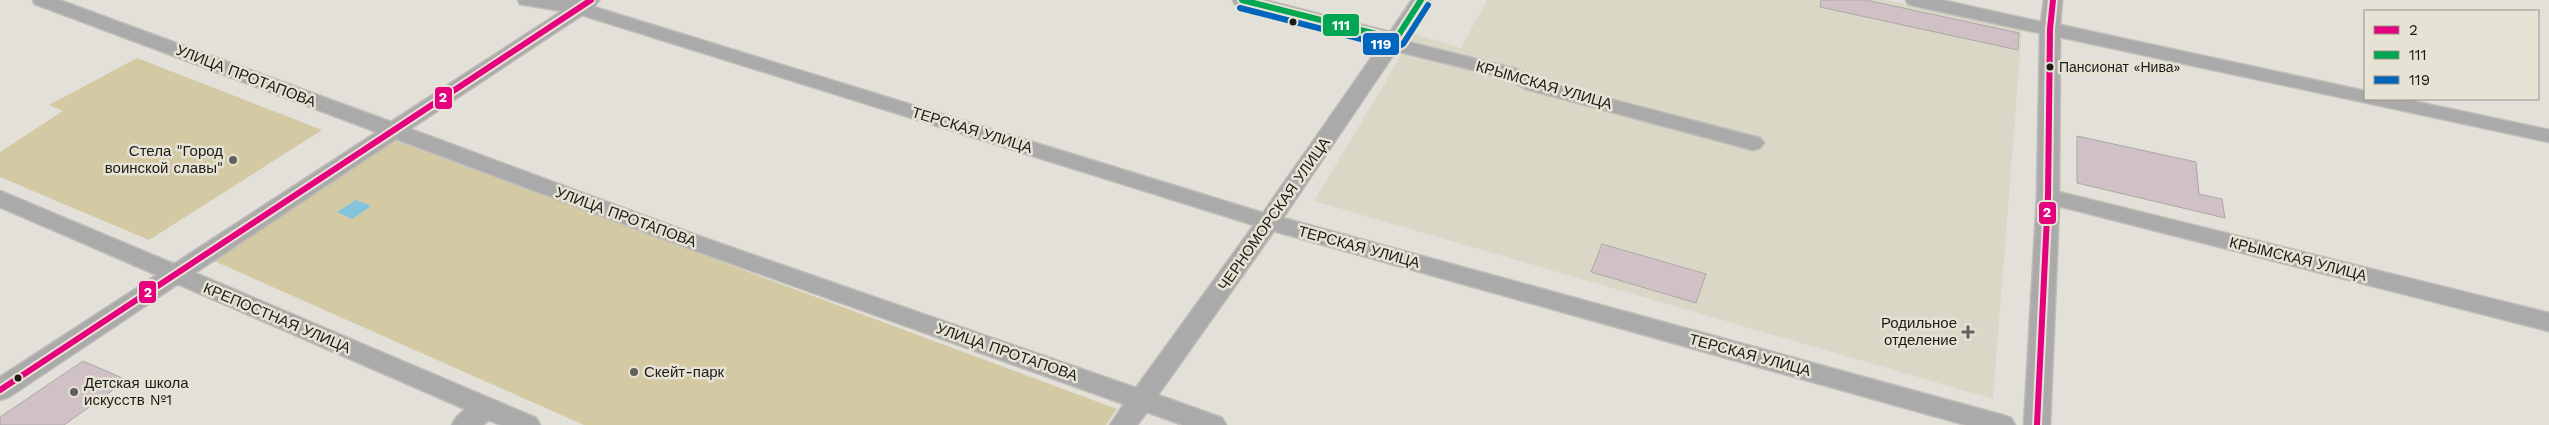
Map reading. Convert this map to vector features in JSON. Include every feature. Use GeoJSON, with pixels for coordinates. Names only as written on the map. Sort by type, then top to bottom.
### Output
{"type":"FeatureCollection","features":[{"type":"Feature","properties":{"kind":"street","name":"УЛИЦА ПРОТАПОВА"},"geometry":{"type":"LineString","coordinates":[[42,0],[696,243],[1141,398],[1213,425]]}},
{"type":"Feature","properties":{"kind":"street","name":"ТЕРСКАЯ УЛИЦА"},"geometry":{"type":"LineString","coordinates":[[527,0],[577,3],[1268,222],[2002,425]]}},
{"type":"Feature","properties":{"kind":"street","name":"КРЫМСКАЯ УЛИЦА"},"geometry":{"type":"LineString","coordinates":[[1242,0],[1509,73],[1538,75],[1755,137]]}},
{"type":"Feature","properties":{"kind":"street","name":"ЧЕРНОМОРСКАЯ УЛИЦА"},"geometry":{"type":"LineString","coordinates":[[1123,425],[1268,222],[1394,42],[1421,0]]}},
{"type":"Feature","properties":{"kind":"street"},"geometry":{"type":"LineString","coordinates":[[1915,0],[2364,97]]}},
{"type":"Feature","properties":{"kind":"street"},"geometry":{"type":"LineString","coordinates":[[2037,425],[2048,196],[2050,29],[2053,0]]}},
{"type":"Feature","properties":{"kind":"street"},"geometry":{"type":"LineString","coordinates":[[0,390],[391,131],[577,3]]}},
{"type":"Feature","properties":{"kind":"street"},"geometry":{"type":"LineString","coordinates":[[2380,100],[2549,136]]}},
{"type":"Feature","properties":{"kind":"street","name":"КРЫМСКАЯ УЛИЦА"},"geometry":{"type":"LineString","coordinates":[[2048,196],[2549,322]]}},
{"type":"Feature","properties":{"kind":"street","name":"КРЕПОСТНАЯ УЛИЦА"},"geometry":{"type":"LineString","coordinates":[[0,198],[527,425]]}},
{"type":"Feature","properties":{"kind":"street"},"geometry":{"type":"LineString","coordinates":[[465,425],[486,407]]}},
{"type":"Feature","properties":{"kind":"shaded area"},"geometry":{"type":"Polygon","coordinates":[[[1487,0],[1886,0],[2022,29],[1993,399],[1314,201],[1414,34],[1461,48],[1487,0]]]}},
{"type":"Feature","properties":{"kind":"shaded area"},"geometry":{"type":"Polygon","coordinates":[[[137,58],[322,130],[149,240],[0,177],[0,152],[63,111],[49,105],[137,58]]]}},
{"type":"Feature","properties":{"kind":"shaded area"},"geometry":{"type":"Polygon","coordinates":[[[391,139],[1117,409],[1106,425],[584,425],[212,260],[391,139]]]}},
{"type":"Feature","properties":{"kind":"water"},"geometry":{"type":"Polygon","coordinates":[[[356,200],[371,206],[352,219],[337,212],[356,200]]]}},
{"type":"Feature","properties":{"kind":"building"},"geometry":{"type":"Polygon","coordinates":[[[1821,0],[1866,0],[2019,33],[2018,50],[1820,7],[1821,0]]]}},
{"type":"Feature","properties":{"kind":"building"},"geometry":{"type":"Polygon","coordinates":[[[2077,136],[2196,162],[2199,194],[2222,199],[2225,218],[2077,183],[2077,136]]]}},
{"type":"Feature","properties":{"kind":"building"},"geometry":{"type":"Polygon","coordinates":[[[1602,244],[1706,274],[1696,303],[1591,272],[1602,244]]]}},
{"type":"Feature","properties":{"kind":"building","name":"Детская школа искусcтв №1"},"geometry":{"type":"Polygon","coordinates":[[[83,361],[127,380],[64,425],[0,425],[0,417],[83,361]]]}},
{"type":"Feature","properties":{"kind":"transit line","name":"2"},"geometry":{"type":"LineString","coordinates":[[0,390],[591,0]]}},
{"type":"Feature","properties":{"kind":"transit line","name":"111"},"geometry":{"type":"LineString","coordinates":[[1242,0],[1396,39],[1421,0]]}},
{"type":"Feature","properties":{"kind":"transit line","name":"2"},"geometry":{"type":"LineString","coordinates":[[2037,425],[2048,196],[2050,29],[2053,0]]}},
{"type":"Feature","properties":{"kind":"transit line","name":"119"},"geometry":{"type":"LineString","coordinates":[[1240,8],[1396,48],[1403,44],[1428,5]]}},
{"type":"Feature","properties":{"kind":"place","name":"Пансионат «Нива»"},"geometry":{"type":"Point","coordinates":[2050,67]}},
{"type":"Feature","properties":{"kind":"place","name":"Стела \"Город воинской славы\""},"geometry":{"type":"Point","coordinates":[233,160]}},
{"type":"Feature","properties":{"kind":"place","name":"Родильное отделение"},"geometry":{"type":"Point","coordinates":[1968,332]}},
{"type":"Feature","properties":{"kind":"place","name":"Скейт-парк"},"geometry":{"type":"Point","coordinates":[634,372]}},
{"type":"Feature","properties":{"kind":"place","name":"Детская школа искусcтв №1"},"geometry":{"type":"Point","coordinates":[74,392]}}]}
